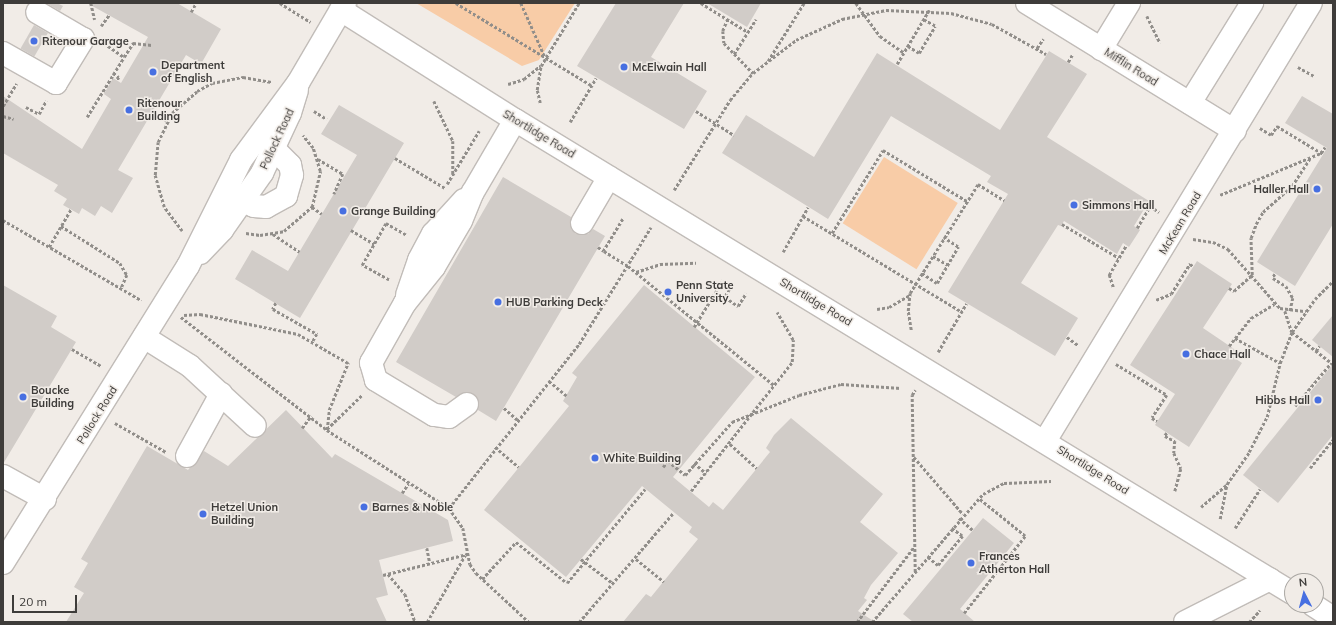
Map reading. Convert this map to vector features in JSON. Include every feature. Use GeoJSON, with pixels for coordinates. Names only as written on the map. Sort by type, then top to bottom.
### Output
{"type":"FeatureCollection","features":[{"type":"Feature","properties":{"kind":"street","name":"Mifflin Road"},"geometry":{"type":"LineString","coordinates":[[1028,3],[1235,131]]}},
{"type":"Feature","properties":{"kind":"street"},"geometry":{"type":"LineString","coordinates":[[1190,104],[1252,3]]}},
{"type":"Feature","properties":{"kind":"street","name":"McKean Road"},"geometry":{"type":"LineString","coordinates":[[1045,441],[1235,131],[1311,3]]}},
{"type":"Feature","properties":{"kind":"street","name":"Pollock Road"},"geometry":{"type":"LineString","coordinates":[[3,563],[45,499],[188,266],[224,190],[260,130],[298,83],[343,6]]}},
{"type":"Feature","properties":{"kind":"street","name":"Shortlidge Road"},"geometry":{"type":"LineString","coordinates":[[343,6],[515,120],[1045,441],[1284,588]]}},
{"type":"Feature","properties":{"kind":"street"},"geometry":{"type":"LineString","coordinates":[[1101,49],[1136,6]]}},
{"type":"Feature","properties":{"kind":"street"},"geometry":{"type":"LineString","coordinates":[[3,53],[56,83],[83,39],[37,12]]}},
{"type":"Feature","properties":{"kind":"street","name":"Pollock Road"},"geometry":{"type":"LineString","coordinates":[[188,266],[243,202],[274,149],[290,113],[298,83]]}},
{"type":"Feature","properties":{"kind":"street"},"geometry":{"type":"LineString","coordinates":[[467,404],[455,415],[442,417],[376,380],[371,363],[405,303],[434,267],[461,221],[473,192],[515,120]]}},
{"type":"Feature","properties":{"kind":"street"},"geometry":{"type":"LineString","coordinates":[[224,190],[243,202],[266,207],[286,196],[292,175],[290,165],[274,149]]}},
{"type":"Feature","properties":{"kind":"street"},"geometry":{"type":"LineString","coordinates":[[582,223],[609,177]]}},
{"type":"Feature","properties":{"kind":"street"},"geometry":{"type":"LineString","coordinates":[[144,337],[190,366],[255,426]]}},
{"type":"Feature","properties":{"kind":"street"},"geometry":{"type":"LineString","coordinates":[[178,455],[221,394]]}},
{"type":"Feature","properties":{"kind":"street"},"geometry":{"type":"LineString","coordinates":[[8,479],[45,499]]}},
{"type":"Feature","properties":{"kind":"street"},"geometry":{"type":"LineString","coordinates":[[1185,622],[1270,579]]}},
{"type":"Feature","properties":{"kind":"street"},"geometry":{"type":"LineString","coordinates":[[1324,612],[1333,618]]}},
{"type":"Feature","properties":{"kind":"path"},"geometry":{"type":"LineString","coordinates":[[91,3],[98,30],[109,15]]}},
{"type":"Feature","properties":{"kind":"path"},"geometry":{"type":"LineString","coordinates":[[191,12],[196,3]]}},
{"type":"Feature","properties":{"kind":"path"},"geometry":{"type":"LineString","coordinates":[[280,3],[311,22]]}},
{"type":"Feature","properties":{"kind":"path"},"geometry":{"type":"LineString","coordinates":[[456,3],[592,85]]}},
{"type":"Feature","properties":{"kind":"path"},"geometry":{"type":"LineString","coordinates":[[521,3],[545,58]]}},
{"type":"Feature","properties":{"kind":"path"},"geometry":{"type":"LineString","coordinates":[[540,103],[537,90],[541,66],[579,3]]}},
{"type":"Feature","properties":{"kind":"path"},"geometry":{"type":"LineString","coordinates":[[701,3],[739,24],[748,32]]}},
{"type":"Feature","properties":{"kind":"path"},"geometry":{"type":"LineString","coordinates":[[767,63],[804,3]]}},
{"type":"Feature","properties":{"kind":"path"},"geometry":{"type":"LineString","coordinates":[[856,3],[862,14],[880,36],[904,53]]}},
{"type":"Feature","properties":{"kind":"path"},"geometry":{"type":"LineString","coordinates":[[1136,6],[1160,43]]}},
{"type":"Feature","properties":{"kind":"path"},"geometry":{"type":"LineString","coordinates":[[897,64],[929,10]]}},
{"type":"Feature","properties":{"kind":"path"},"geometry":{"type":"LineString","coordinates":[[676,186],[715,124],[753,73],[796,40],[862,14],[929,10],[992,24],[1046,54]]}},
{"type":"Feature","properties":{"kind":"path"},"geometry":{"type":"LineString","coordinates":[[728,19],[723,38],[734,54],[753,73]]}},
{"type":"Feature","properties":{"kind":"path"},"geometry":{"type":"LineString","coordinates":[[734,54],[756,19]]}},
{"type":"Feature","properties":{"kind":"path"},"geometry":{"type":"LineString","coordinates":[[908,46],[919,53],[935,26],[924,20]]}},
{"type":"Feature","properties":{"kind":"path"},"geometry":{"type":"LineString","coordinates":[[101,35],[105,45],[124,57]]}},
{"type":"Feature","properties":{"kind":"path"},"geometry":{"type":"LineString","coordinates":[[87,117],[132,42],[152,45]]}},
{"type":"Feature","properties":{"kind":"path"},"geometry":{"type":"LineString","coordinates":[[1292,64],[1314,76]]}},
{"type":"Feature","properties":{"kind":"path"},"geometry":{"type":"LineString","coordinates":[[508,84],[524,79],[541,66]]}},
{"type":"Feature","properties":{"kind":"path"},"geometry":{"type":"LineString","coordinates":[[113,73],[119,77],[117,81]]}},
{"type":"Feature","properties":{"kind":"path"},"geometry":{"type":"LineString","coordinates":[[182,231],[164,207],[155,175],[158,142],[167,121],[183,101],[212,83],[243,77],[274,83]]}},
{"type":"Feature","properties":{"kind":"path"},"geometry":{"type":"LineString","coordinates":[[570,122],[596,78]]}},
{"type":"Feature","properties":{"kind":"path"},"geometry":{"type":"LineString","coordinates":[[3,106],[13,88]]}},
{"type":"Feature","properties":{"kind":"path"},"geometry":{"type":"LineString","coordinates":[[434,100],[453,141],[453,174]]}},
{"type":"Feature","properties":{"kind":"path"},"geometry":{"type":"LineString","coordinates":[[26,107],[38,115],[42,109]]}},
{"type":"Feature","properties":{"kind":"path"},"geometry":{"type":"LineString","coordinates":[[308,108],[327,119]]}},
{"type":"Feature","properties":{"kind":"path"},"geometry":{"type":"LineString","coordinates":[[696,111],[734,135]]}},
{"type":"Feature","properties":{"kind":"path"},"geometry":{"type":"LineString","coordinates":[[152,112],[167,121]]}},
{"type":"Feature","properties":{"kind":"path"},"geometry":{"type":"LineString","coordinates":[[3,114],[14,119]]}},
{"type":"Feature","properties":{"kind":"path"},"geometry":{"type":"LineString","coordinates":[[1262,129],[1271,135],[1277,126],[1322,154]]}},
{"type":"Feature","properties":{"kind":"path"},"geometry":{"type":"LineString","coordinates":[[1216,197],[1322,154],[1325,147]]}},
{"type":"Feature","properties":{"kind":"path"},"geometry":{"type":"LineString","coordinates":[[832,233],[883,150],[967,201]]}},
{"type":"Feature","properties":{"kind":"path"},"geometry":{"type":"LineString","coordinates":[[395,158],[445,188]]}},
{"type":"Feature","properties":{"kind":"path"},"geometry":{"type":"LineString","coordinates":[[1252,275],[1250,251],[1256,224],[1263,212],[1292,186],[1310,158]]}},
{"type":"Feature","properties":{"kind":"path"},"geometry":{"type":"LineString","coordinates":[[318,159],[344,174],[334,194]]}},
{"type":"Feature","properties":{"kind":"path"},"geometry":{"type":"LineString","coordinates":[[877,309],[895,305],[910,294],[978,184],[1004,200]]}},
{"type":"Feature","properties":{"kind":"path"},"geometry":{"type":"LineString","coordinates":[[1137,228],[1150,206],[1153,208]]}},
{"type":"Feature","properties":{"kind":"path"},"geometry":{"type":"LineString","coordinates":[[312,207],[322,214]]}},
{"type":"Feature","properties":{"kind":"path"},"geometry":{"type":"LineString","coordinates":[[783,252],[808,208]]}},
{"type":"Feature","properties":{"kind":"path"},"geometry":{"type":"LineString","coordinates":[[49,247],[71,209]]}},
{"type":"Feature","properties":{"kind":"path"},"geometry":{"type":"LineString","coordinates":[[803,216],[962,312]]}},
{"type":"Feature","properties":{"kind":"path"},"geometry":{"type":"LineString","coordinates":[[604,251],[623,219]]}},
{"type":"Feature","properties":{"kind":"path"},"geometry":{"type":"LineString","coordinates":[[3,220],[144,302]]}},
{"type":"Feature","properties":{"kind":"path"},"geometry":{"type":"LineString","coordinates":[[449,508],[495,447],[579,344],[656,220]]}},
{"type":"Feature","properties":{"kind":"path"},"geometry":{"type":"LineString","coordinates":[[391,281],[362,265],[386,223],[415,239]]}},
{"type":"Feature","properties":{"kind":"path"},"geometry":{"type":"LineString","coordinates":[[1062,224],[1110,251],[1119,258]]}},
{"type":"Feature","properties":{"kind":"path"},"geometry":{"type":"LineString","coordinates":[[61,226],[120,263],[126,275],[121,289]]}},
{"type":"Feature","properties":{"kind":"path"},"geometry":{"type":"LineString","coordinates":[[351,230],[374,244]]}},
{"type":"Feature","properties":{"kind":"path"},"geometry":{"type":"LineString","coordinates":[[272,234],[300,252]]}},
{"type":"Feature","properties":{"kind":"path"},"geometry":{"type":"LineString","coordinates":[[922,274],[937,282],[948,265],[958,247],[944,238]]}},
{"type":"Feature","properties":{"kind":"path"},"geometry":{"type":"LineString","coordinates":[[1186,239],[1222,245],[1236,255],[1274,304],[1290,312],[1306,311]]}},
{"type":"Feature","properties":{"kind":"path"},"geometry":{"type":"LineString","coordinates":[[598,247],[636,272],[774,385]]}},
{"type":"Feature","properties":{"kind":"path"},"geometry":{"type":"LineString","coordinates":[[933,256],[948,265]]}},
{"type":"Feature","properties":{"kind":"path"},"geometry":{"type":"LineString","coordinates":[[636,272],[660,264],[696,263]]}},
{"type":"Feature","properties":{"kind":"path"},"geometry":{"type":"LineString","coordinates":[[1152,300],[1171,294],[1190,264],[1193,266]]}},
{"type":"Feature","properties":{"kind":"path"},"geometry":{"type":"LineString","coordinates":[[1276,274],[1273,278],[1286,286],[1293,298],[1290,312]]}},
{"type":"Feature","properties":{"kind":"path"},"geometry":{"type":"LineString","coordinates":[[1228,288],[1234,291],[1252,275]]}},
{"type":"Feature","properties":{"kind":"path"},"geometry":{"type":"LineString","coordinates":[[694,327],[723,280]]}},
{"type":"Feature","properties":{"kind":"path"},"geometry":{"type":"LineString","coordinates":[[1201,507],[1227,484],[1260,434],[1273,398],[1280,363],[1292,332],[1306,311],[1333,282]]}},
{"type":"Feature","properties":{"kind":"path"},"geometry":{"type":"LineString","coordinates":[[732,285],[725,298],[738,306],[746,294]]}},
{"type":"Feature","properties":{"kind":"path"},"geometry":{"type":"LineString","coordinates":[[910,294],[908,311],[911,330]]}},
{"type":"Feature","properties":{"kind":"path"},"geometry":{"type":"LineString","coordinates":[[663,302],[666,298]]}},
{"type":"Feature","properties":{"kind":"path"},"geometry":{"type":"LineString","coordinates":[[276,304],[273,308],[317,334],[312,343]]}},
{"type":"Feature","properties":{"kind":"path"},"geometry":{"type":"LineString","coordinates":[[940,348],[966,304]]}},
{"type":"Feature","properties":{"kind":"path"},"geometry":{"type":"LineString","coordinates":[[1229,346],[1251,318],[1274,304]]}},
{"type":"Feature","properties":{"kind":"path"},"geometry":{"type":"LineString","coordinates":[[1285,310],[1292,332],[1332,364],[1295,406]]}},
{"type":"Feature","properties":{"kind":"path"},"geometry":{"type":"LineString","coordinates":[[691,491],[730,444],[774,385],[785,374],[794,353],[788,328],[777,312]]}},
{"type":"Feature","properties":{"kind":"path"},"geometry":{"type":"LineString","coordinates":[[348,363],[298,334],[207,315],[178,315],[311,416],[327,430],[408,484],[449,508],[463,528],[466,554],[470,564],[482,579],[529,622]]}},
{"type":"Feature","properties":{"kind":"path"},"geometry":{"type":"LineString","coordinates":[[1235,338],[1280,363]]}},
{"type":"Feature","properties":{"kind":"path"},"geometry":{"type":"LineString","coordinates":[[1316,351],[1319,346]]}},
{"type":"Feature","properties":{"kind":"path"},"geometry":{"type":"LineString","coordinates":[[72,349],[105,368]]}},
{"type":"Feature","properties":{"kind":"path"},"geometry":{"type":"LineString","coordinates":[[737,362],[740,358]]}},
{"type":"Feature","properties":{"kind":"path"},"geometry":{"type":"LineString","coordinates":[[1111,360],[1168,395],[1152,418],[1157,421]]}},
{"type":"Feature","properties":{"kind":"path"},"geometry":{"type":"LineString","coordinates":[[1146,382],[1149,378]]}},
{"type":"Feature","properties":{"kind":"path"},"geometry":{"type":"LineString","coordinates":[[549,381],[567,396]]}},
{"type":"Feature","properties":{"kind":"path"},"geometry":{"type":"LineString","coordinates":[[663,467],[668,461],[685,474],[719,433],[732,422],[799,395],[841,384],[901,388]]}},
{"type":"Feature","properties":{"kind":"path"},"geometry":{"type":"LineString","coordinates":[[327,430],[367,390]]}},
{"type":"Feature","properties":{"kind":"path"},"geometry":{"type":"LineString","coordinates":[[912,395],[915,572]]}},
{"type":"Feature","properties":{"kind":"path"},"geometry":{"type":"LineString","coordinates":[[504,408],[518,420]]}},
{"type":"Feature","properties":{"kind":"path"},"geometry":{"type":"LineString","coordinates":[[302,428],[311,416]]}},
{"type":"Feature","properties":{"kind":"path"},"geometry":{"type":"LineString","coordinates":[[113,422],[155,448],[178,455]]}},
{"type":"Feature","properties":{"kind":"path"},"geometry":{"type":"LineString","coordinates":[[1167,433],[1165,436],[1175,441],[1174,453],[1181,469],[1175,491]]}},
{"type":"Feature","properties":{"kind":"path"},"geometry":{"type":"LineString","coordinates":[[1310,468],[1333,440]]}},
{"type":"Feature","properties":{"kind":"path"},"geometry":{"type":"LineString","coordinates":[[730,444],[757,468]]}},
{"type":"Feature","properties":{"kind":"path"},"geometry":{"type":"LineString","coordinates":[[495,447],[519,467]]}},
{"type":"Feature","properties":{"kind":"path"},"geometry":{"type":"LineString","coordinates":[[913,456],[963,514]]}},
{"type":"Feature","properties":{"kind":"path"},"geometry":{"type":"LineString","coordinates":[[694,463],[706,473]]}},
{"type":"Feature","properties":{"kind":"path"},"geometry":{"type":"LineString","coordinates":[[872,622],[928,557],[959,518],[978,498],[1004,483],[1026,479],[1051,480]]}},
{"type":"Feature","properties":{"kind":"path"},"geometry":{"type":"LineString","coordinates":[[402,493],[408,484]]}},
{"type":"Feature","properties":{"kind":"path"},"geometry":{"type":"LineString","coordinates":[[1220,519],[1227,484]]}},
{"type":"Feature","properties":{"kind":"path"},"geometry":{"type":"LineString","coordinates":[[482,579],[516,542],[567,583],[645,489]]}},
{"type":"Feature","properties":{"kind":"path"},"geometry":{"type":"LineString","coordinates":[[1235,528],[1260,489]]}},
{"type":"Feature","properties":{"kind":"path"},"geometry":{"type":"LineString","coordinates":[[964,613],[1025,536],[978,498]]}},
{"type":"Feature","properties":{"kind":"path"},"geometry":{"type":"LineString","coordinates":[[579,622],[585,618],[636,559],[674,512]]}},
{"type":"Feature","properties":{"kind":"path"},"geometry":{"type":"LineString","coordinates":[[959,518],[974,530]]}},
{"type":"Feature","properties":{"kind":"path"},"geometry":{"type":"LineString","coordinates":[[928,557],[938,565],[962,536],[951,528]]}},
{"type":"Feature","properties":{"kind":"path"},"geometry":{"type":"LineString","coordinates":[[857,622],[914,547]]}},
{"type":"Feature","properties":{"kind":"path"},"geometry":{"type":"LineString","coordinates":[[427,548],[430,563]]}},
{"type":"Feature","properties":{"kind":"path"},"geometry":{"type":"LineString","coordinates":[[383,575],[466,554]]}},
{"type":"Feature","properties":{"kind":"path"},"geometry":{"type":"LineString","coordinates":[[427,622],[466,554]]}},
{"type":"Feature","properties":{"kind":"path"},"geometry":{"type":"LineString","coordinates":[[581,559],[614,584]]}},
{"type":"Feature","properties":{"kind":"path"},"geometry":{"type":"LineString","coordinates":[[636,559],[664,582]]}},
{"type":"Feature","properties":{"kind":"path"},"geometry":{"type":"LineString","coordinates":[[387,574],[405,594],[415,622]]}},
{"type":"Feature","properties":{"kind":"path"},"geometry":{"type":"LineString","coordinates":[[1249,622],[1262,609]]}},
{"type":"Feature","properties":{"kind":"shaded area"},"geometry":{"type":"Polygon","coordinates":[[[416,3],[575,3],[539,60],[522,66],[416,3]]]}},
{"type":"Feature","properties":{"kind":"shaded area"},"geometry":{"type":"Polygon","coordinates":[[[884,157],[958,203],[916,269],[843,223],[884,157]]]}},
{"type":"Feature","properties":{"kind":"building"},"geometry":{"type":"Polygon","coordinates":[[[46,3],[57,3],[63,6],[60,11],[46,3]]]}},
{"type":"Feature","properties":{"kind":"building","name":"Ritenour Building"},"geometry":{"type":"Polygon","coordinates":[[[87,3],[177,3],[221,29],[201,64],[186,55],[118,170],[133,178],[112,213],[101,206],[95,216],[82,208],[79,214],[63,205],[67,199],[54,191],[58,185],[3,153],[3,96],[82,149],[111,99],[104,94],[113,78],[121,83],[148,37],[87,3]]]}},
{"type":"Feature","properties":{"kind":"building","name":"McElwain Hall"},"geometry":{"type":"Polygon","coordinates":[[[616,3],[684,3],[651,57],[707,91],[684,129],[577,66],[616,3]]]}},
{"type":"Feature","properties":{"kind":"building"},"geometry":{"type":"Polygon","coordinates":[[[707,3],[761,3],[747,27],[707,3]]]}},
{"type":"Feature","properties":{"kind":"building","name":"Ritenour Garage"},"geometry":{"type":"Polygon","coordinates":[[[34,25],[48,33],[34,56],[21,48],[34,25]]]}},
{"type":"Feature","properties":{"kind":"building","name":"Simmons Hall"},"geometry":{"type":"Polygon","coordinates":[[[1049,51],[1087,74],[1047,137],[1149,201],[1134,226],[1140,230],[1129,247],[1123,243],[1117,254],[1064,221],[1061,226],[1058,225],[1021,283],[1078,318],[1055,356],[948,292],[1008,194],[987,182],[991,176],[891,116],[828,219],[722,153],[746,115],[814,157],[877,53],[1000,130],[1049,51]]]}},
{"type":"Feature","properties":{"kind":"building","name":"Haller Hall"},"geometry":{"type":"Polygon","coordinates":[[[1302,96],[1333,114],[1333,224],[1295,286],[1257,262],[1327,148],[1285,123],[1302,96]]]}},
{"type":"Feature","properties":{"kind":"building","name":"Grange Building"},"geometry":{"type":"Polygon","coordinates":[[[339,105],[404,143],[300,318],[235,279],[252,250],[288,271],[357,155],[321,134],[339,105]]]}},
{"type":"Feature","properties":{"kind":"building","name":"HUB Parking Deck"},"geometry":{"type":"Polygon","coordinates":[[[503,177],[571,217],[571,229],[576,234],[588,234],[593,229],[605,236],[496,421],[478,410],[479,402],[472,393],[456,397],[396,362],[503,177]]]}},
{"type":"Feature","properties":{"kind":"building","name":"Chace Hall"},"geometry":{"type":"Polygon","coordinates":[[[1197,261],[1232,284],[1203,328],[1237,351],[1233,357],[1242,363],[1189,447],[1155,425],[1175,394],[1130,365],[1197,261]]]}},
{"type":"Feature","properties":{"kind":"building","name":"Boucke Building"},"geometry":{"type":"Polygon","coordinates":[[[3,285],[57,316],[51,327],[76,342],[3,464],[3,285]]]}},
{"type":"Feature","properties":{"kind":"building","name":"White Building"},"geometry":{"type":"Polygon","coordinates":[[[644,285],[755,377],[673,477],[709,507],[713,502],[723,510],[770,452],[766,448],[774,435],[791,418],[883,494],[860,522],[898,553],[871,585],[864,598],[867,600],[858,611],[875,622],[623,622],[646,594],[651,597],[698,539],[689,532],[692,527],[642,486],[566,577],[484,510],[569,406],[563,401],[577,377],[572,373],[644,285]]]}},
{"type":"Feature","properties":{"kind":"building"},"geometry":{"type":"Polygon","coordinates":[[[1333,315],[1333,357],[1312,340],[1333,315]]]}},
{"type":"Feature","properties":{"kind":"building","name":"Hibbs Hall"},"geometry":{"type":"Polygon","coordinates":[[[1333,364],[1333,435],[1278,503],[1243,475],[1333,364]]]}},
{"type":"Feature","properties":{"kind":"building","name":"Hetzel Union Building"},"geometry":{"type":"Polygon","coordinates":[[[286,410],[332,458],[335,454],[448,520],[453,541],[379,560],[388,595],[376,598],[387,622],[66,622],[84,593],[74,587],[88,563],[81,559],[147,446],[188,470],[204,451],[228,466],[286,410]]]}},
{"type":"Feature","properties":{"kind":"building","name":"Frances Atherton Hall"},"geometry":{"type":"Polygon","coordinates":[[[983,518],[1014,543],[960,609],[975,622],[913,622],[903,614],[983,518]]]}},
{"type":"Feature","properties":{"kind":"place","name":"Ritenour Garage"},"geometry":{"type":"Point","coordinates":[34,41]}},
{"type":"Feature","properties":{"kind":"place","name":"McElwain Hall"},"geometry":{"type":"Point","coordinates":[624,67]}},
{"type":"Feature","properties":{"kind":"place","name":"Department of English"},"geometry":{"type":"Point","coordinates":[153,72]}},
{"type":"Feature","properties":{"kind":"place","name":"Ritenour Building"},"geometry":{"type":"Point","coordinates":[129,110]}},
{"type":"Feature","properties":{"kind":"place","name":"Haller Hall"},"geometry":{"type":"Point","coordinates":[1317,189]}},
{"type":"Feature","properties":{"kind":"place","name":"Simmons Hall"},"geometry":{"type":"Point","coordinates":[1074,205]}},
{"type":"Feature","properties":{"kind":"place","name":"Grange Building"},"geometry":{"type":"Point","coordinates":[343,211]}},
{"type":"Feature","properties":{"kind":"place","name":"Penn State University"},"geometry":{"type":"Point","coordinates":[668,292]}},
{"type":"Feature","properties":{"kind":"place","name":"HUB Parking Deck"},"geometry":{"type":"Point","coordinates":[498,302]}},
{"type":"Feature","properties":{"kind":"place","name":"Chace Hall"},"geometry":{"type":"Point","coordinates":[1186,354]}},
{"type":"Feature","properties":{"kind":"place","name":"Boucke Building"},"geometry":{"type":"Point","coordinates":[23,397]}},
{"type":"Feature","properties":{"kind":"place","name":"Hibbs Hall"},"geometry":{"type":"Point","coordinates":[1318,400]}},
{"type":"Feature","properties":{"kind":"place","name":"White Building"},"geometry":{"type":"Point","coordinates":[595,458]}},
{"type":"Feature","properties":{"kind":"place","name":"Barnes & Noble"},"geometry":{"type":"Point","coordinates":[364,507]}},
{"type":"Feature","properties":{"kind":"place","name":"Hetzel Union Building"},"geometry":{"type":"Point","coordinates":[203,514]}},
{"type":"Feature","properties":{"kind":"place","name":"Frances Atherton Hall"},"geometry":{"type":"Point","coordinates":[971,563]}}]}
